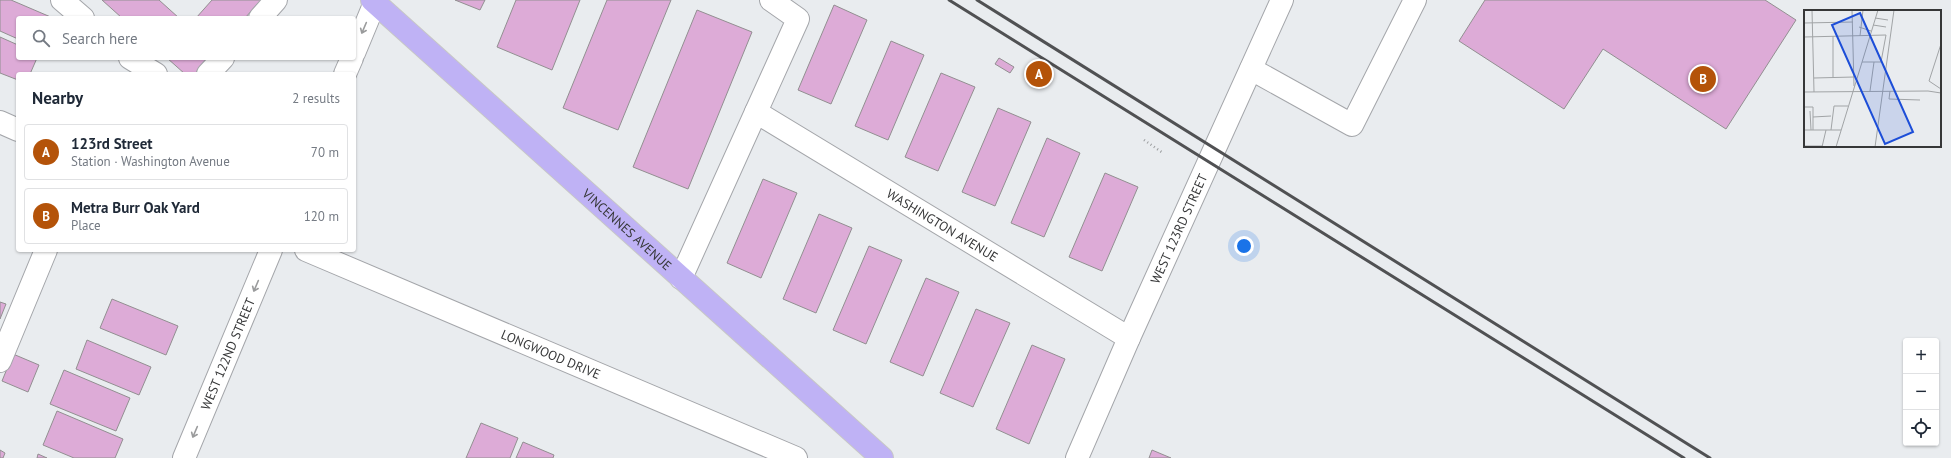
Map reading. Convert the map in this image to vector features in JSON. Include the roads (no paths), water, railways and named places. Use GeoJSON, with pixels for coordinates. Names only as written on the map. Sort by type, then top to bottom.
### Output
{"type":"FeatureCollection","features":[{"type":"Feature","properties":{"kind":"main road","name":"VINCENNES AVENUE"},"geometry":{"type":"LineString","coordinates":[[374,1],[882,458]]}},
{"type":"Feature","properties":{"kind":"street"},"geometry":{"type":"LineString","coordinates":[[62,0],[81,16]]}},
{"type":"Feature","properties":{"kind":"street"},"geometry":{"type":"LineString","coordinates":[[262,16],[276,0]]}},
{"type":"Feature","properties":{"kind":"street"},"geometry":{"type":"LineString","coordinates":[[681,278],[798,19],[771,0]]}},
{"type":"Feature","properties":{"kind":"street"},"geometry":{"type":"LineString","coordinates":[[1251,69],[1352,125],[1415,0]]}},
{"type":"Feature","properties":{"kind":"street"},"geometry":{"type":"LineString","coordinates":[[356,47],[374,1]]}},
{"type":"Feature","properties":{"kind":"street","name":"WEST 123RD STREET"},"geometry":{"type":"LineString","coordinates":[[1077,458],[1129,338],[1280,6]]}},
{"type":"Feature","properties":{"kind":"street"},"geometry":{"type":"LineString","coordinates":[[133,60],[153,72]]}},
{"type":"Feature","properties":{"kind":"street"},"geometry":{"type":"LineString","coordinates":[[210,72],[221,60]]}},
{"type":"Feature","properties":{"kind":"street"},"geometry":{"type":"LineString","coordinates":[[346,72],[351,60]]}},
{"type":"Feature","properties":{"kind":"street","name":"WASHINGTON AVENUE"},"geometry":{"type":"LineString","coordinates":[[756,112],[1129,338]]}},
{"type":"Feature","properties":{"kind":"street"},"geometry":{"type":"LineString","coordinates":[[0,122],[16,129]]}},
{"type":"Feature","properties":{"kind":"street"},"geometry":{"type":"LineString","coordinates":[[0,361],[45,252]]}},
{"type":"Feature","properties":{"kind":"street","name":"WEST 122ND STREET"},"geometry":{"type":"LineString","coordinates":[[184,458],[270,252]]}},
{"type":"Feature","properties":{"kind":"street","name":"LONGWOOD DRIVE"},"geometry":{"type":"LineString","coordinates":[[311,252],[796,458]]}},
{"type":"Feature","properties":{"kind":"railway"},"geometry":{"type":"LineString","coordinates":[[949,0],[1684,458]]}},
{"type":"Feature","properties":{"kind":"railway"},"geometry":{"type":"LineString","coordinates":[[977,0],[1710,458]]}},
{"type":"Feature","properties":{"kind":"place","name":"123rd Street"},"geometry":{"type":"Point","coordinates":[1039,74]}},
{"type":"Feature","properties":{"kind":"place","name":"Metra Burr Oak Yard"},"geometry":{"type":"Point","coordinates":[1703,79]}}]}
